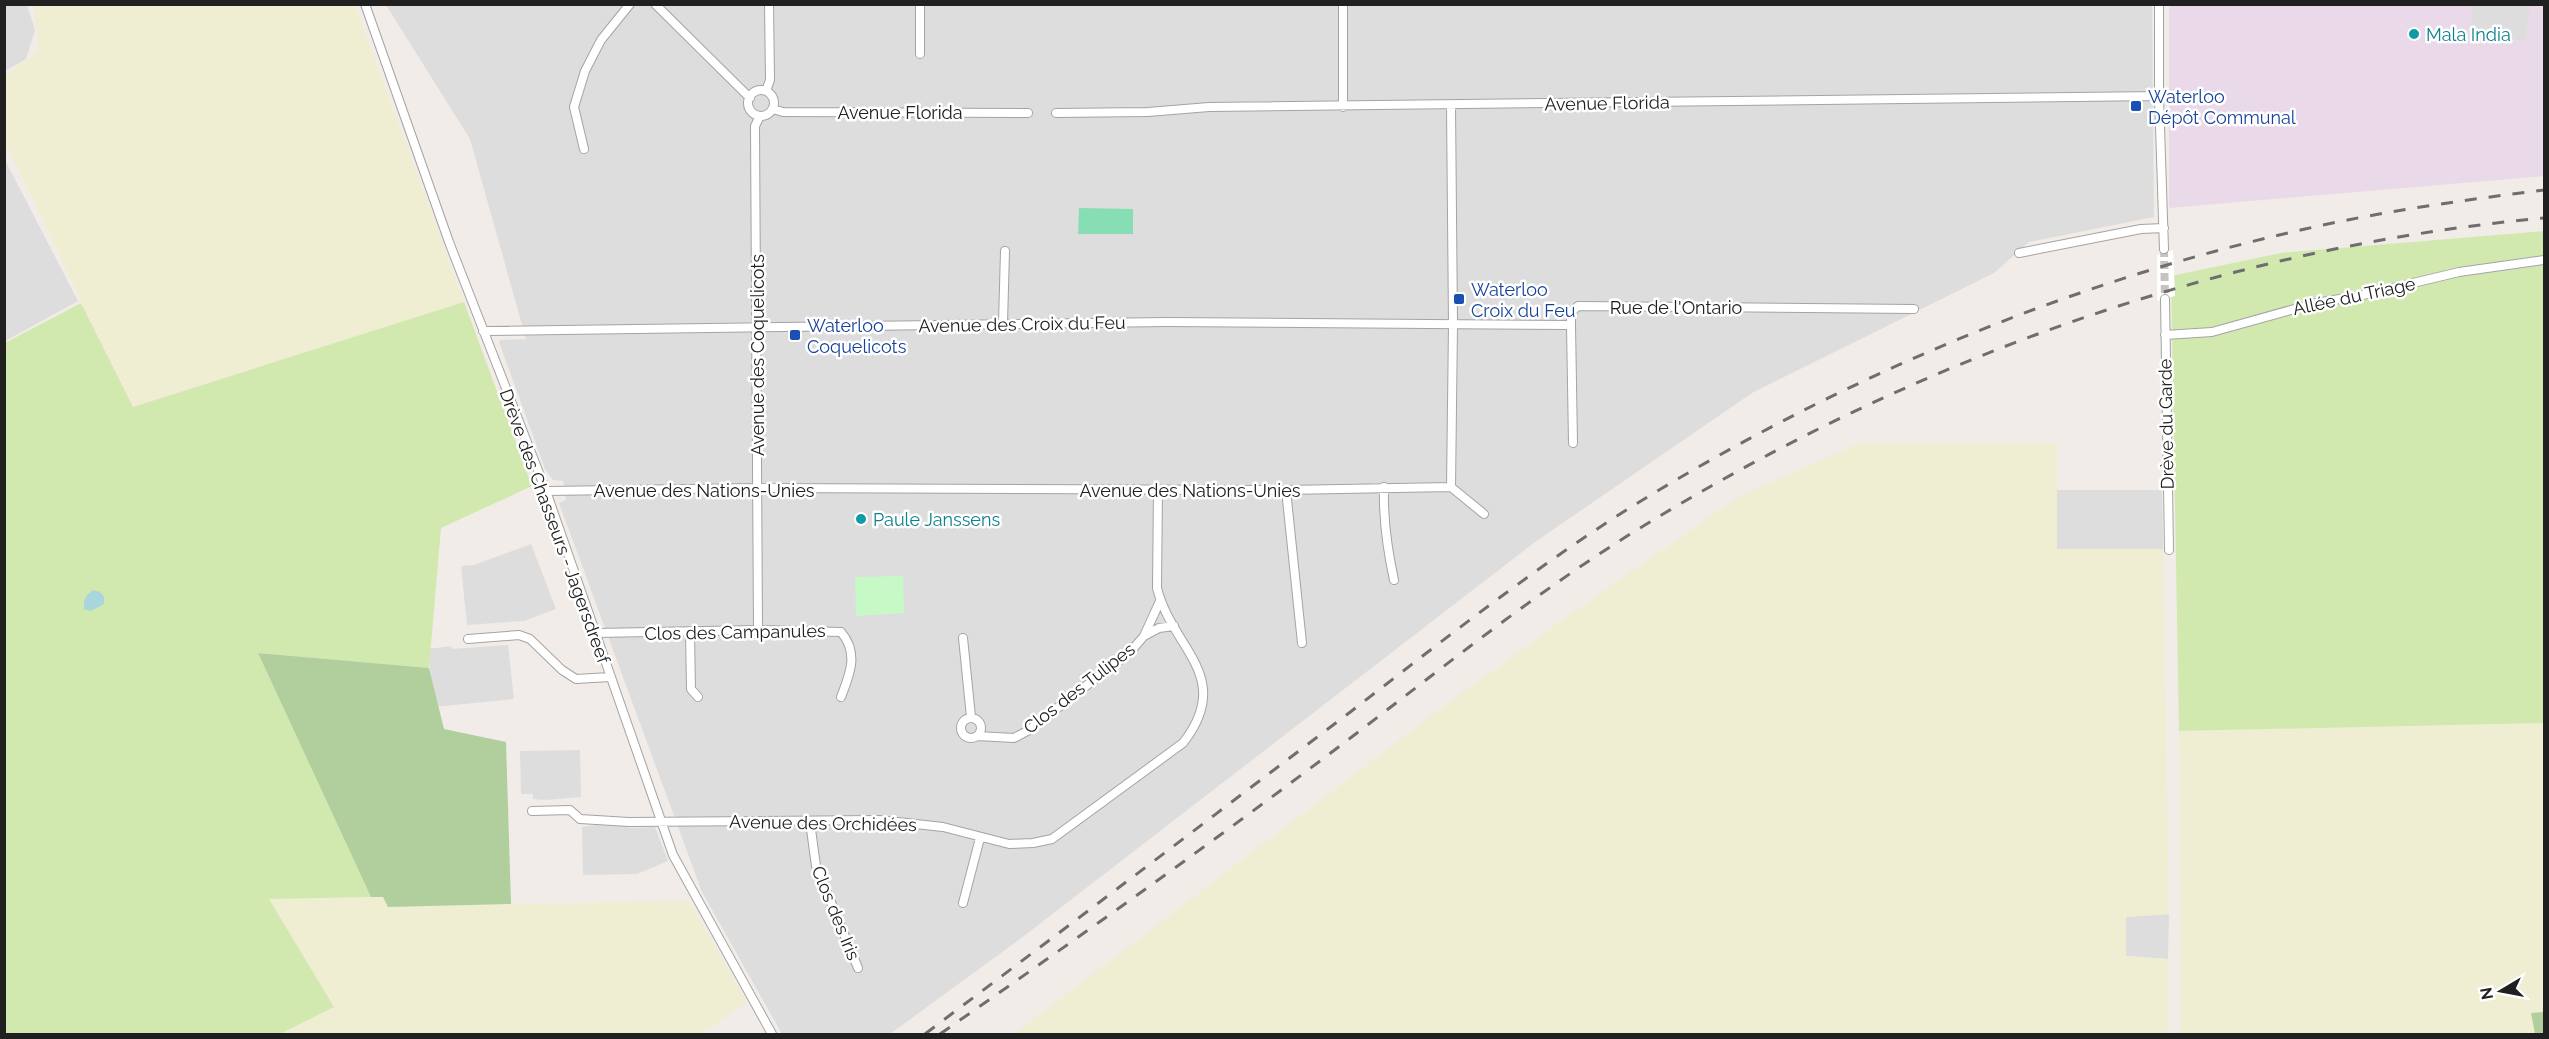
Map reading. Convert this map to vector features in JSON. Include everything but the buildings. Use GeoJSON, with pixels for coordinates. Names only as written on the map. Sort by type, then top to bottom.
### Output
{"type":"FeatureCollection","features":[{"type":"Feature","properties":{"kind":"street","name":"Drève des Chasseurs - Jagersdreef"},"geometry":{"type":"LineString","coordinates":[[365,4],[483,331],[546,491],[673,855],[772,1035]]}},
{"type":"Feature","properties":{"kind":"street"},"geometry":{"type":"LineString","coordinates":[[584,149],[574,106],[585,71],[600,40],[630,4]]}},
{"type":"Feature","properties":{"kind":"street"},"geometry":{"type":"LineString","coordinates":[[655,4],[750,98],[750,110],[760,116],[770,113],[773,109],[772,96],[766,91],[760,90],[750,98]]}},
{"type":"Feature","properties":{"kind":"street"},"geometry":{"type":"LineString","coordinates":[[766,91],[770,80],[769,4]]}},
{"type":"Feature","properties":{"kind":"street"},"geometry":{"type":"LineString","coordinates":[[920,4],[920,54]]}},
{"type":"Feature","properties":{"kind":"street"},"geometry":{"type":"LineString","coordinates":[[1342,4],[1343,106]]}},
{"type":"Feature","properties":{"kind":"street"},"geometry":{"type":"LineString","coordinates":[[2159,4],[2159,96],[2164,249]]}},
{"type":"Feature","properties":{"kind":"street","name":"Avenue Florida"},"geometry":{"type":"LineString","coordinates":[[1056,113],[1148,112],[1209,107],[2159,96]]}},
{"type":"Feature","properties":{"kind":"street"},"geometry":{"type":"LineString","coordinates":[[1451,105],[1453,325],[1451,487],[1484,514]]}},
{"type":"Feature","properties":{"kind":"street","name":"Avenue Florida"},"geometry":{"type":"LineString","coordinates":[[773,109],[783,112],[1028,113]]}},
{"type":"Feature","properties":{"kind":"street","name":"Avenue des Coquelicots"},"geometry":{"type":"LineString","coordinates":[[758,630],[755,126],[760,116]]}},
{"type":"Feature","properties":{"kind":"street"},"geometry":{"type":"LineString","coordinates":[[2019,253],[2141,229],[2164,228]]}},
{"type":"Feature","properties":{"kind":"street"},"geometry":{"type":"LineString","coordinates":[[1004,323],[1005,250]]}},
{"type":"Feature","properties":{"kind":"street","name":"Allée du Triage"},"geometry":{"type":"LineString","coordinates":[[2165,335],[2212,332],[2316,303],[2364,296],[2459,272],[2544,260]]}},
{"type":"Feature","properties":{"kind":"street","name":"Drève du Garde"},"geometry":{"type":"LineString","coordinates":[[2165,299],[2169,550]]}},
{"type":"Feature","properties":{"kind":"street","name":"Rue de l'Ontario"},"geometry":{"type":"LineString","coordinates":[[1571,325],[1571,312],[1578,306],[1914,309]]}},
{"type":"Feature","properties":{"kind":"street","name":"Avenue des Croix du Feu"},"geometry":{"type":"LineString","coordinates":[[483,331],[755,329],[1004,323],[1453,325]]}},
{"type":"Feature","properties":{"kind":"street"},"geometry":{"type":"LineString","coordinates":[[1453,325],[1571,325],[1573,443]]}},
{"type":"Feature","properties":{"kind":"street"},"geometry":{"type":"LineString","coordinates":[[1384,487],[1385,539],[1394,580]]}},
{"type":"Feature","properties":{"kind":"street","name":"Avenue des Nations-Unies"},"geometry":{"type":"LineString","coordinates":[[546,491],[758,488],[1286,490],[1451,487]]}},
{"type":"Feature","properties":{"kind":"street","name":"Avenue des Orchidées"},"geometry":{"type":"LineString","coordinates":[[532,811],[570,810],[580,819],[810,822],[879,820],[943,827],[1009,844],[1052,839],[1183,743],[1194,729],[1204,700],[1202,680],[1195,662],[1160,601],[1157,588],[1158,490]]}},
{"type":"Feature","properties":{"kind":"street"},"geometry":{"type":"LineString","coordinates":[[1286,490],[1302,643]]}},
{"type":"Feature","properties":{"kind":"street","name":"Clos des Tulipes"},"geometry":{"type":"LineString","coordinates":[[977,736],[1014,738],[1029,730],[1131,651],[1144,636],[1160,601]]}},
{"type":"Feature","properties":{"kind":"street","name":"Clos des Tulipes"},"geometry":{"type":"LineString","coordinates":[[1144,636],[1159,628],[1174,626]]}},
{"type":"Feature","properties":{"kind":"street","name":"Clos des Campanules"},"geometry":{"type":"LineString","coordinates":[[596,633],[758,630],[841,632],[850,645],[852,669],[841,697]]}},
{"type":"Feature","properties":{"kind":"street"},"geometry":{"type":"LineString","coordinates":[[690,633],[691,689],[699,697]]}},
{"type":"Feature","properties":{"kind":"street"},"geometry":{"type":"LineString","coordinates":[[468,639],[519,635],[530,639],[562,670],[576,679],[610,677]]}},
{"type":"Feature","properties":{"kind":"street"},"geometry":{"type":"LineString","coordinates":[[963,638],[971,717]]}},
{"type":"Feature","properties":{"kind":"street"},"geometry":{"type":"LineString","coordinates":[[971,717],[977,719],[981,725],[977,736],[971,738],[964,735],[960,728],[963,721],[971,717]]}},
{"type":"Feature","properties":{"kind":"street","name":"Clos des Iris"},"geometry":{"type":"LineString","coordinates":[[810,822],[816,866],[858,968]]}},
{"type":"Feature","properties":{"kind":"street"},"geometry":{"type":"LineString","coordinates":[[963,903],[980,838]]}},
{"type":"Feature","properties":{"kind":"shaded area"},"geometry":{"type":"Polygon","coordinates":[[[5,4],[27,5],[35,30],[26,59],[5,71],[5,4]]]}},
{"type":"Feature","properties":{"kind":"shaded area"},"geometry":{"type":"Polygon","coordinates":[[[386,5],[2152,5],[2154,217],[2029,242],[1994,273],[1752,393],[1535,542],[1020,939],[890,1034],[782,1034],[702,892],[559,503],[566,500],[563,481],[553,480],[545,469],[499,342],[526,339],[470,139],[386,5]]]}},
{"type":"Feature","properties":{"kind":"shaded area"},"geometry":{"type":"Polygon","coordinates":[[[2169,5],[2473,5],[2469,33],[2525,42],[2530,5],[2544,5],[2544,176],[2169,208],[2169,5]]]}},
{"type":"Feature","properties":{"kind":"shaded area"},"geometry":{"type":"Polygon","coordinates":[[[2473,5],[2530,5],[2526,42],[2469,33],[2473,5]]]}},
{"type":"Feature","properties":{"kind":"shaded area"},"geometry":{"type":"Polygon","coordinates":[[[4,158],[78,301],[5,341],[4,341],[4,158]]]}},
{"type":"Feature","properties":{"kind":"shaded area"},"geometry":{"type":"Polygon","coordinates":[[[2057,490],[2162,490],[2163,549],[2057,549],[2057,490]]]}},
{"type":"Feature","properties":{"kind":"shaded area"},"geometry":{"type":"Polygon","coordinates":[[[531,544],[556,609],[524,621],[467,625],[461,566],[474,565],[531,544]]]}},
{"type":"Feature","properties":{"kind":"shaded area"},"geometry":{"type":"Polygon","coordinates":[[[508,645],[514,699],[434,707],[428,649],[451,646],[452,649],[508,645]]]}},
{"type":"Feature","properties":{"kind":"shaded area"},"geometry":{"type":"Polygon","coordinates":[[[580,750],[581,797],[546,800],[533,799],[533,794],[521,794],[520,751],[580,750]]]}},
{"type":"Feature","properties":{"kind":"shaded area"},"geometry":{"type":"Polygon","coordinates":[[[603,824],[628,825],[628,828],[655,827],[668,861],[637,874],[583,875],[582,827],[603,824]]]}},
{"type":"Feature","properties":{"kind":"shaded area"},"geometry":{"type":"Polygon","coordinates":[[[2169,914],[2168,959],[2126,956],[2126,917],[2169,914]]]}},
{"type":"Feature","properties":{"kind":"green space"},"geometry":{"type":"Polygon","coordinates":[[[33,5],[355,5],[464,302],[132,407],[5,142],[5,75],[39,51],[33,5]]]}},
{"type":"Feature","properties":{"kind":"green space"},"geometry":{"type":"Polygon","coordinates":[[[1079,208],[1133,209],[1133,234],[1078,234],[1079,208]]]}},
{"type":"Feature","properties":{"kind":"green space"},"geometry":{"type":"Polygon","coordinates":[[[2544,231],[2544,723],[2179,731],[2171,276],[2281,253],[2544,231]]]}},
{"type":"Feature","properties":{"kind":"green space"},"geometry":{"type":"Polygon","coordinates":[[[464,302],[532,486],[441,528],[429,668],[258,653],[371,897],[269,899],[334,1007],[280,1034],[5,1034],[5,343],[81,303],[133,407],[464,302]]]}},
{"type":"Feature","properties":{"kind":"green space"},"geometry":{"type":"Polygon","coordinates":[[[1860,443],[2057,444],[2057,549],[2163,549],[2169,914],[2126,917],[2126,956],[2168,959],[2169,1034],[1014,1034],[1444,706],[1596,596],[1740,496],[1860,443]]]}},
{"type":"Feature","properties":{"kind":"green space"},"geometry":{"type":"Polygon","coordinates":[[[903,576],[904,613],[856,616],[855,577],[903,576]]]}},
{"type":"Feature","properties":{"kind":"green space"},"geometry":{"type":"Polygon","coordinates":[[[258,653],[429,668],[444,729],[506,742],[511,904],[388,907],[383,897],[371,897],[258,653]]]}},
{"type":"Feature","properties":{"kind":"green space"},"geometry":{"type":"Polygon","coordinates":[[[2544,723],[2544,1012],[2531,1013],[2535,1034],[2180,1034],[2179,731],[2544,723]]]}},
{"type":"Feature","properties":{"kind":"green space"},"geometry":{"type":"Polygon","coordinates":[[[383,897],[389,907],[689,901],[747,1002],[700,1034],[280,1034],[334,1007],[269,898],[383,897]]]}},
{"type":"Feature","properties":{"kind":"green space"},"geometry":{"type":"Polygon","coordinates":[[[2544,1012],[2544,1034],[2535,1034],[2531,1013],[2544,1012]]]}},
{"type":"Feature","properties":{"kind":"water"},"geometry":{"type":"Polygon","coordinates":[[[93,590],[100,592],[104,597],[104,604],[91,611],[84,609],[84,603],[86,596],[93,590]]]}},
{"type":"Feature","properties":{"kind":"pier"},"geometry":{"type":"Polygon","coordinates":[[[2173,250],[2175,296],[2157,301],[2157,255],[2173,250]]]}},
{"type":"Feature","properties":{"kind":"tunnel"},"geometry":{"type":"LineString","coordinates":[[2164,249],[2165,299]]}},
{"type":"Feature","properties":{"kind":"railway"},"geometry":{"type":"LineString","coordinates":[[925,1034],[1540,569],[1619,515],[1735,446],[1892,368],[2053,302],[2136,274],[2305,229],[2424,206],[2544,190]]}},
{"type":"Feature","properties":{"kind":"railway"},"geometry":{"type":"LineString","coordinates":[[940,1034],[1226,831],[1508,618],[1585,564],[1624,538],[1730,476],[1839,419],[1951,368],[2066,324],[2183,287],[2301,256],[2422,233],[2544,218]]}},
{"type":"Feature","properties":{"kind":"place","name":"Mala India"},"geometry":{"type":"Point","coordinates":[2414,34]}},
{"type":"Feature","properties":{"kind":"place","name":"Waterloo Dépôt Communal"},"geometry":{"type":"Point","coordinates":[2136,106]}},
{"type":"Feature","properties":{"kind":"place","name":"Waterloo Croix du Feu"},"geometry":{"type":"Point","coordinates":[1459,299]}},
{"type":"Feature","properties":{"kind":"place","name":"Waterloo Coquelicots"},"geometry":{"type":"Point","coordinates":[795,335]}},
{"type":"Feature","properties":{"kind":"place","name":"Paule Janssens"},"geometry":{"type":"Point","coordinates":[861,519]}}]}
